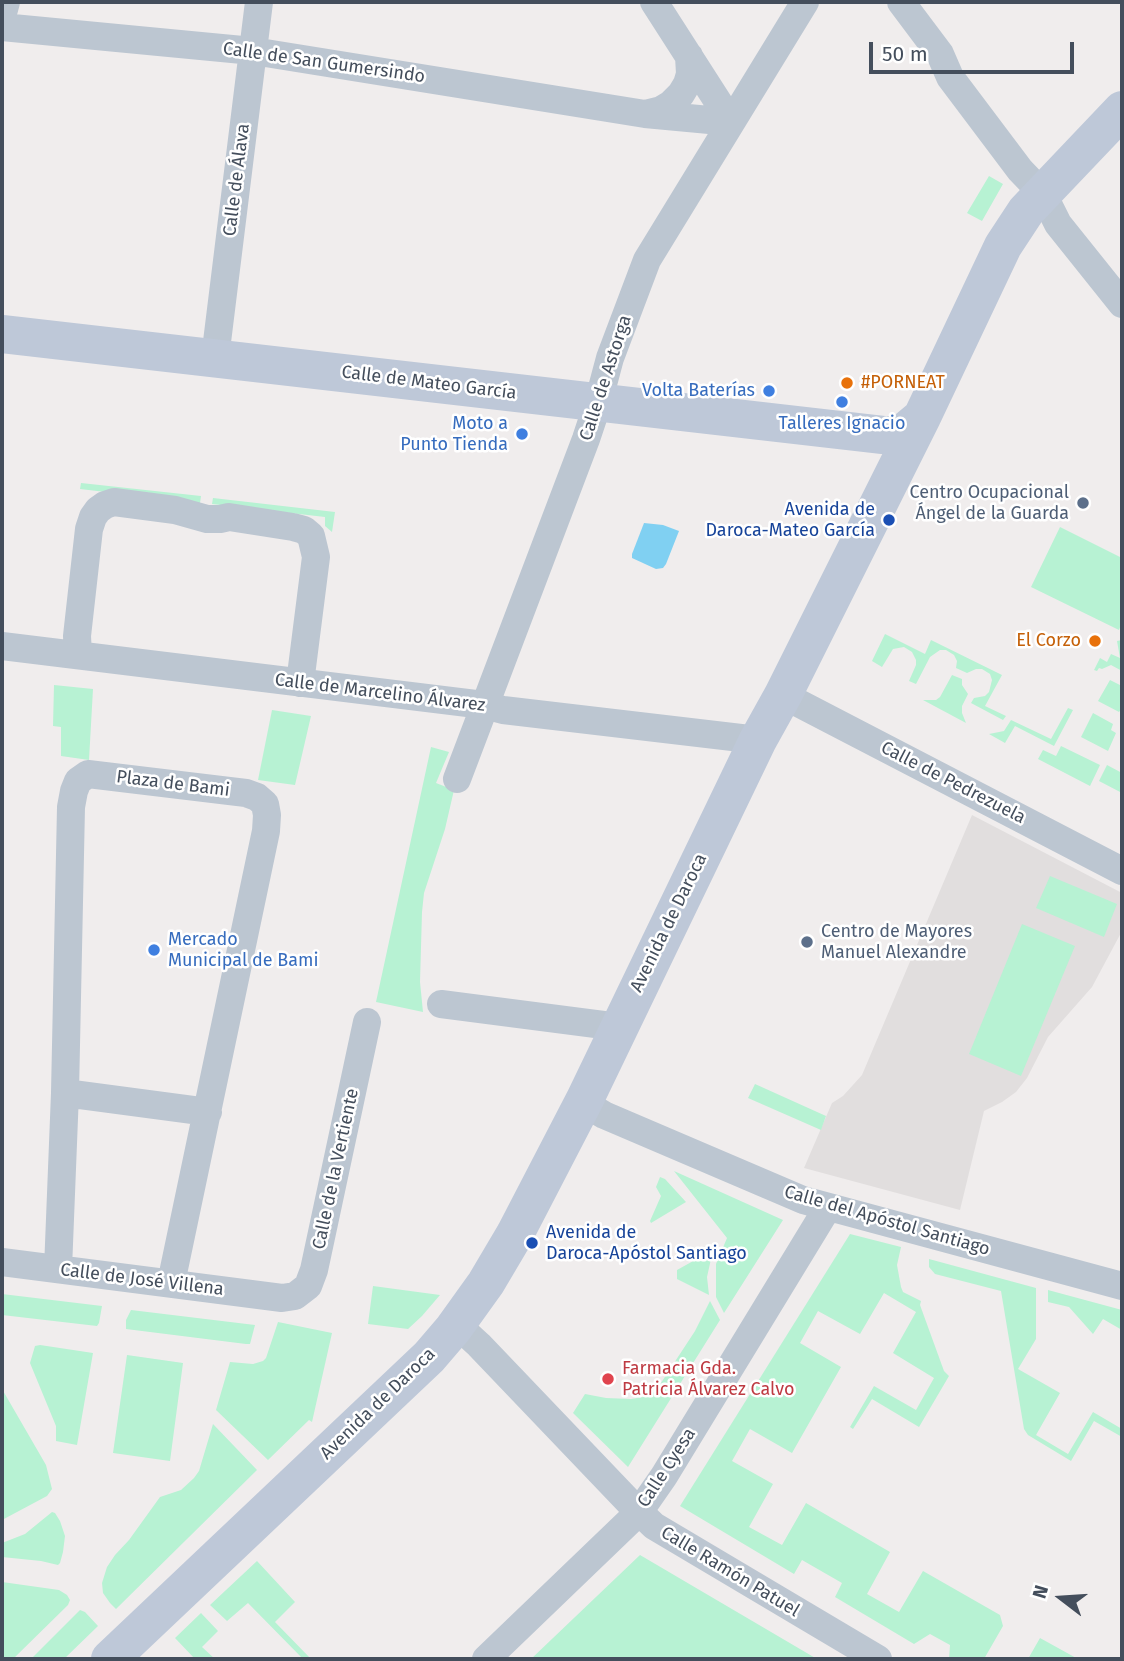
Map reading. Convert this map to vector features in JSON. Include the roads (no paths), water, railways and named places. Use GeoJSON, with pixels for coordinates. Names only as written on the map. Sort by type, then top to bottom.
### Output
{"type":"FeatureCollection","features":[{"type":"Feature","properties":{"kind":"main road","name":"Avenida de Daroca"},"geometry":{"type":"LineString","coordinates":[[123,1655],[429,1357],[486,1283],[585,1099],[758,740],[922,417],[1003,246],[1026,211],[1122,110]]}},
{"type":"Feature","properties":{"kind":"main road","name":"Calle de Mateo García"},"geometry":{"type":"LineString","coordinates":[[2,334],[896,435],[922,417]]}},
{"type":"Feature","properties":{"kind":"main road"},"geometry":{"type":"LineString","coordinates":[[857,431],[879,443],[884,450],[889,462],[890,480]]}},
{"type":"Feature","properties":{"kind":"street"},"geometry":{"type":"LineString","coordinates":[[2,18],[6,2]]}},
{"type":"Feature","properties":{"kind":"street","name":"Calle de Álava"},"geometry":{"type":"LineString","coordinates":[[215,358],[259,2]]}},
{"type":"Feature","properties":{"kind":"street"},"geometry":{"type":"LineString","coordinates":[[654,2],[731,122]]}},
{"type":"Feature","properties":{"kind":"street","name":"Calle de Astorga"},"geometry":{"type":"LineString","coordinates":[[457,779],[576,466],[610,358],[647,260],[805,2]]}},
{"type":"Feature","properties":{"kind":"street"},"geometry":{"type":"LineString","coordinates":[[901,2],[940,54],[950,77],[1020,170],[1043,194],[1058,225],[1122,304]]}},
{"type":"Feature","properties":{"kind":"street","name":"Calle de San Gumersindo"},"geometry":{"type":"LineString","coordinates":[[2,27],[253,51],[645,114],[731,122]]}},
{"type":"Feature","properties":{"kind":"street"},"geometry":{"type":"LineString","coordinates":[[645,114],[661,110],[681,94],[690,74],[689,56]]}},
{"type":"Feature","properties":{"kind":"street"},"geometry":{"type":"LineString","coordinates":[[78,655],[77,636],[89,529],[98,510],[114,502],[175,510],[206,519],[229,517],[293,527],[303,530],[311,537],[316,557],[300,683]]}},
{"type":"Feature","properties":{"kind":"street","name":"Calle de Marcelino Álvarez"},"geometry":{"type":"LineString","coordinates":[[2,646],[758,740]]}},
{"type":"Feature","properties":{"kind":"street","name":"Calle de Pedrezuela"},"geometry":{"type":"LineString","coordinates":[[783,695],[1122,871]]}},
{"type":"Feature","properties":{"kind":"street","name":"Plaza de Bami"},"geometry":{"type":"LineString","coordinates":[[58,1269],[71,807],[78,781],[88,774],[246,793],[265,804],[267,816],[171,1283]]}},
{"type":"Feature","properties":{"kind":"street"},"geometry":{"type":"LineString","coordinates":[[441,1004],[619,1027]]}},
{"type":"Feature","properties":{"kind":"street","name":"Calle de la Vertiente"},"geometry":{"type":"LineString","coordinates":[[282,1298],[295,1296],[303,1291],[308,1286],[314,1270],[367,1021]]}},
{"type":"Feature","properties":{"kind":"street"},"geometry":{"type":"LineString","coordinates":[[65,1093],[208,1112]]}},
{"type":"Feature","properties":{"kind":"street","name":"Calle del Apóstol Santiago"},"geometry":{"type":"LineString","coordinates":[[585,1099],[604,1115],[803,1200],[1122,1286]]}},
{"type":"Feature","properties":{"kind":"street","name":"Calle Cyesa"},"geometry":{"type":"LineString","coordinates":[[486,1659],[639,1512],[828,1208]]}},
{"type":"Feature","properties":{"kind":"street","name":"Calle de José Villena"},"geometry":{"type":"LineString","coordinates":[[2,1262],[282,1298]]}},
{"type":"Feature","properties":{"kind":"street","name":"Calle Ramón Patuel"},"geometry":{"type":"LineString","coordinates":[[453,1329],[467,1334],[480,1345],[654,1526],[874,1658]]}},
{"type":"Feature","properties":{"kind":"water"},"geometry":{"type":"Polygon","coordinates":[[[644,523],[663,525],[679,531],[663,568],[656,569],[632,558],[644,523]]]}},
{"type":"Feature","properties":{"kind":"place","name":"#PORNEAT"},"geometry":{"type":"Point","coordinates":[847,383]}},
{"type":"Feature","properties":{"kind":"place","name":"Volta Baterías"},"geometry":{"type":"Point","coordinates":[769,391]}},
{"type":"Feature","properties":{"kind":"place","name":"Talleres Ignacio"},"geometry":{"type":"Point","coordinates":[842,402]}},
{"type":"Feature","properties":{"kind":"place","name":"Moto a Punto Tienda"},"geometry":{"type":"Point","coordinates":[522,434]}},
{"type":"Feature","properties":{"kind":"place","name":"Centro Ocupacional Ángel de la Guarda"},"geometry":{"type":"Point","coordinates":[1083,503]}},
{"type":"Feature","properties":{"kind":"place","name":"Avenida de Daroca-Mateo García"},"geometry":{"type":"Point","coordinates":[889,520]}},
{"type":"Feature","properties":{"kind":"place","name":"El Corzo"},"geometry":{"type":"Point","coordinates":[1095,641]}},
{"type":"Feature","properties":{"kind":"place","name":"Centro de Mayores Manuel Alexandre"},"geometry":{"type":"Point","coordinates":[807,942]}},
{"type":"Feature","properties":{"kind":"place","name":"Mercado Municipal de Bami"},"geometry":{"type":"Point","coordinates":[154,950]}},
{"type":"Feature","properties":{"kind":"place","name":"Avenida de Daroca-Apóstol Santiago"},"geometry":{"type":"Point","coordinates":[532,1243]}},
{"type":"Feature","properties":{"kind":"place","name":"Farmacia Gda. Patricia Álvarez Calvo"},"geometry":{"type":"Point","coordinates":[608,1379]}}]}
